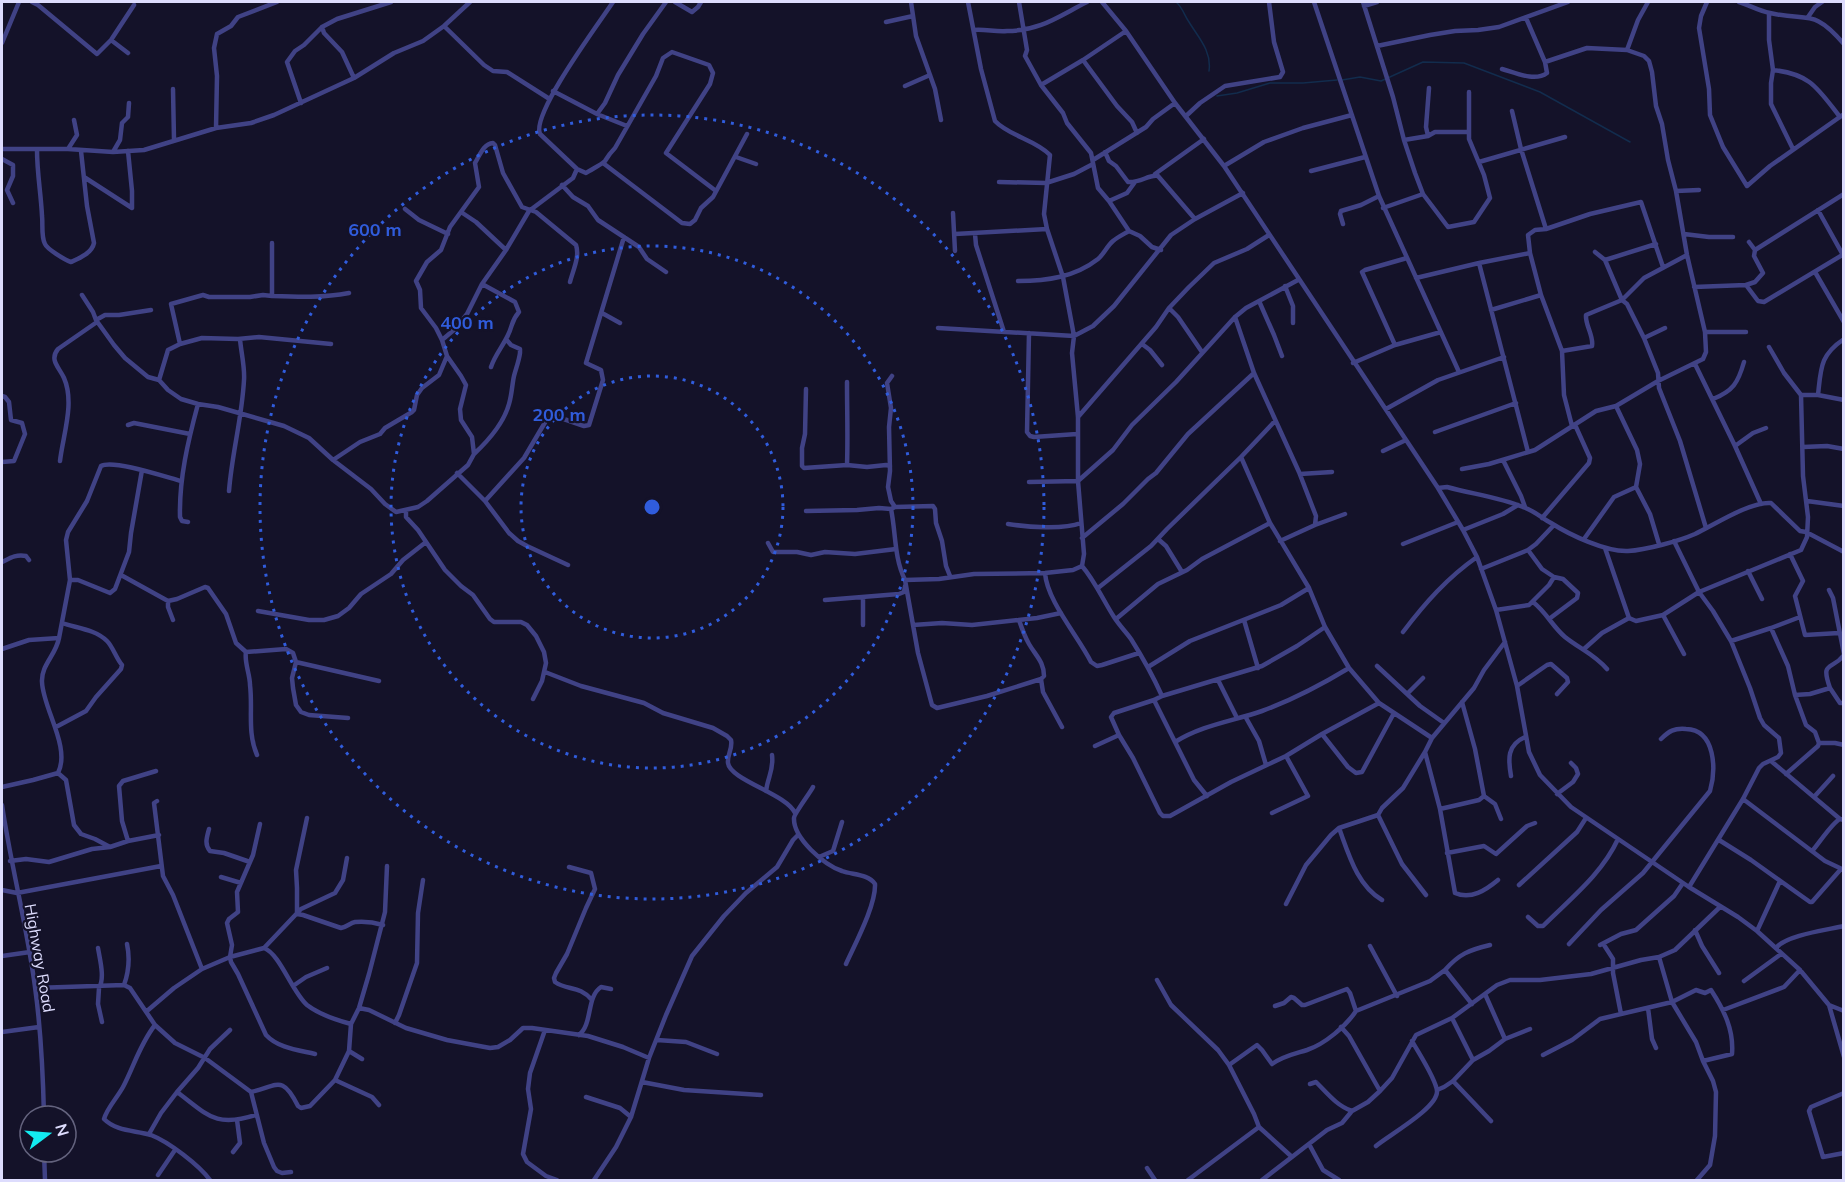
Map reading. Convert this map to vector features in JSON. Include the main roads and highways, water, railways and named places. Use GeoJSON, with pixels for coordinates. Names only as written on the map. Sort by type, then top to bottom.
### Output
{"type":"FeatureCollection","features":[{"type":"Feature","properties":{"kind":"waterway"},"geometry":{"type":"LineString","coordinates":[[1176,2],[1204,45],[1209,71]]}},
{"type":"Feature","properties":{"kind":"waterway"},"geometry":{"type":"LineString","coordinates":[[1342,80],[1360,77],[1381,81],[1423,62],[1464,63],[1540,92],[1630,142]]}},
{"type":"Feature","properties":{"kind":"waterway"},"geometry":{"type":"LineString","coordinates":[[1217,96],[1237,93],[1270,83],[1337,80]]}}]}
